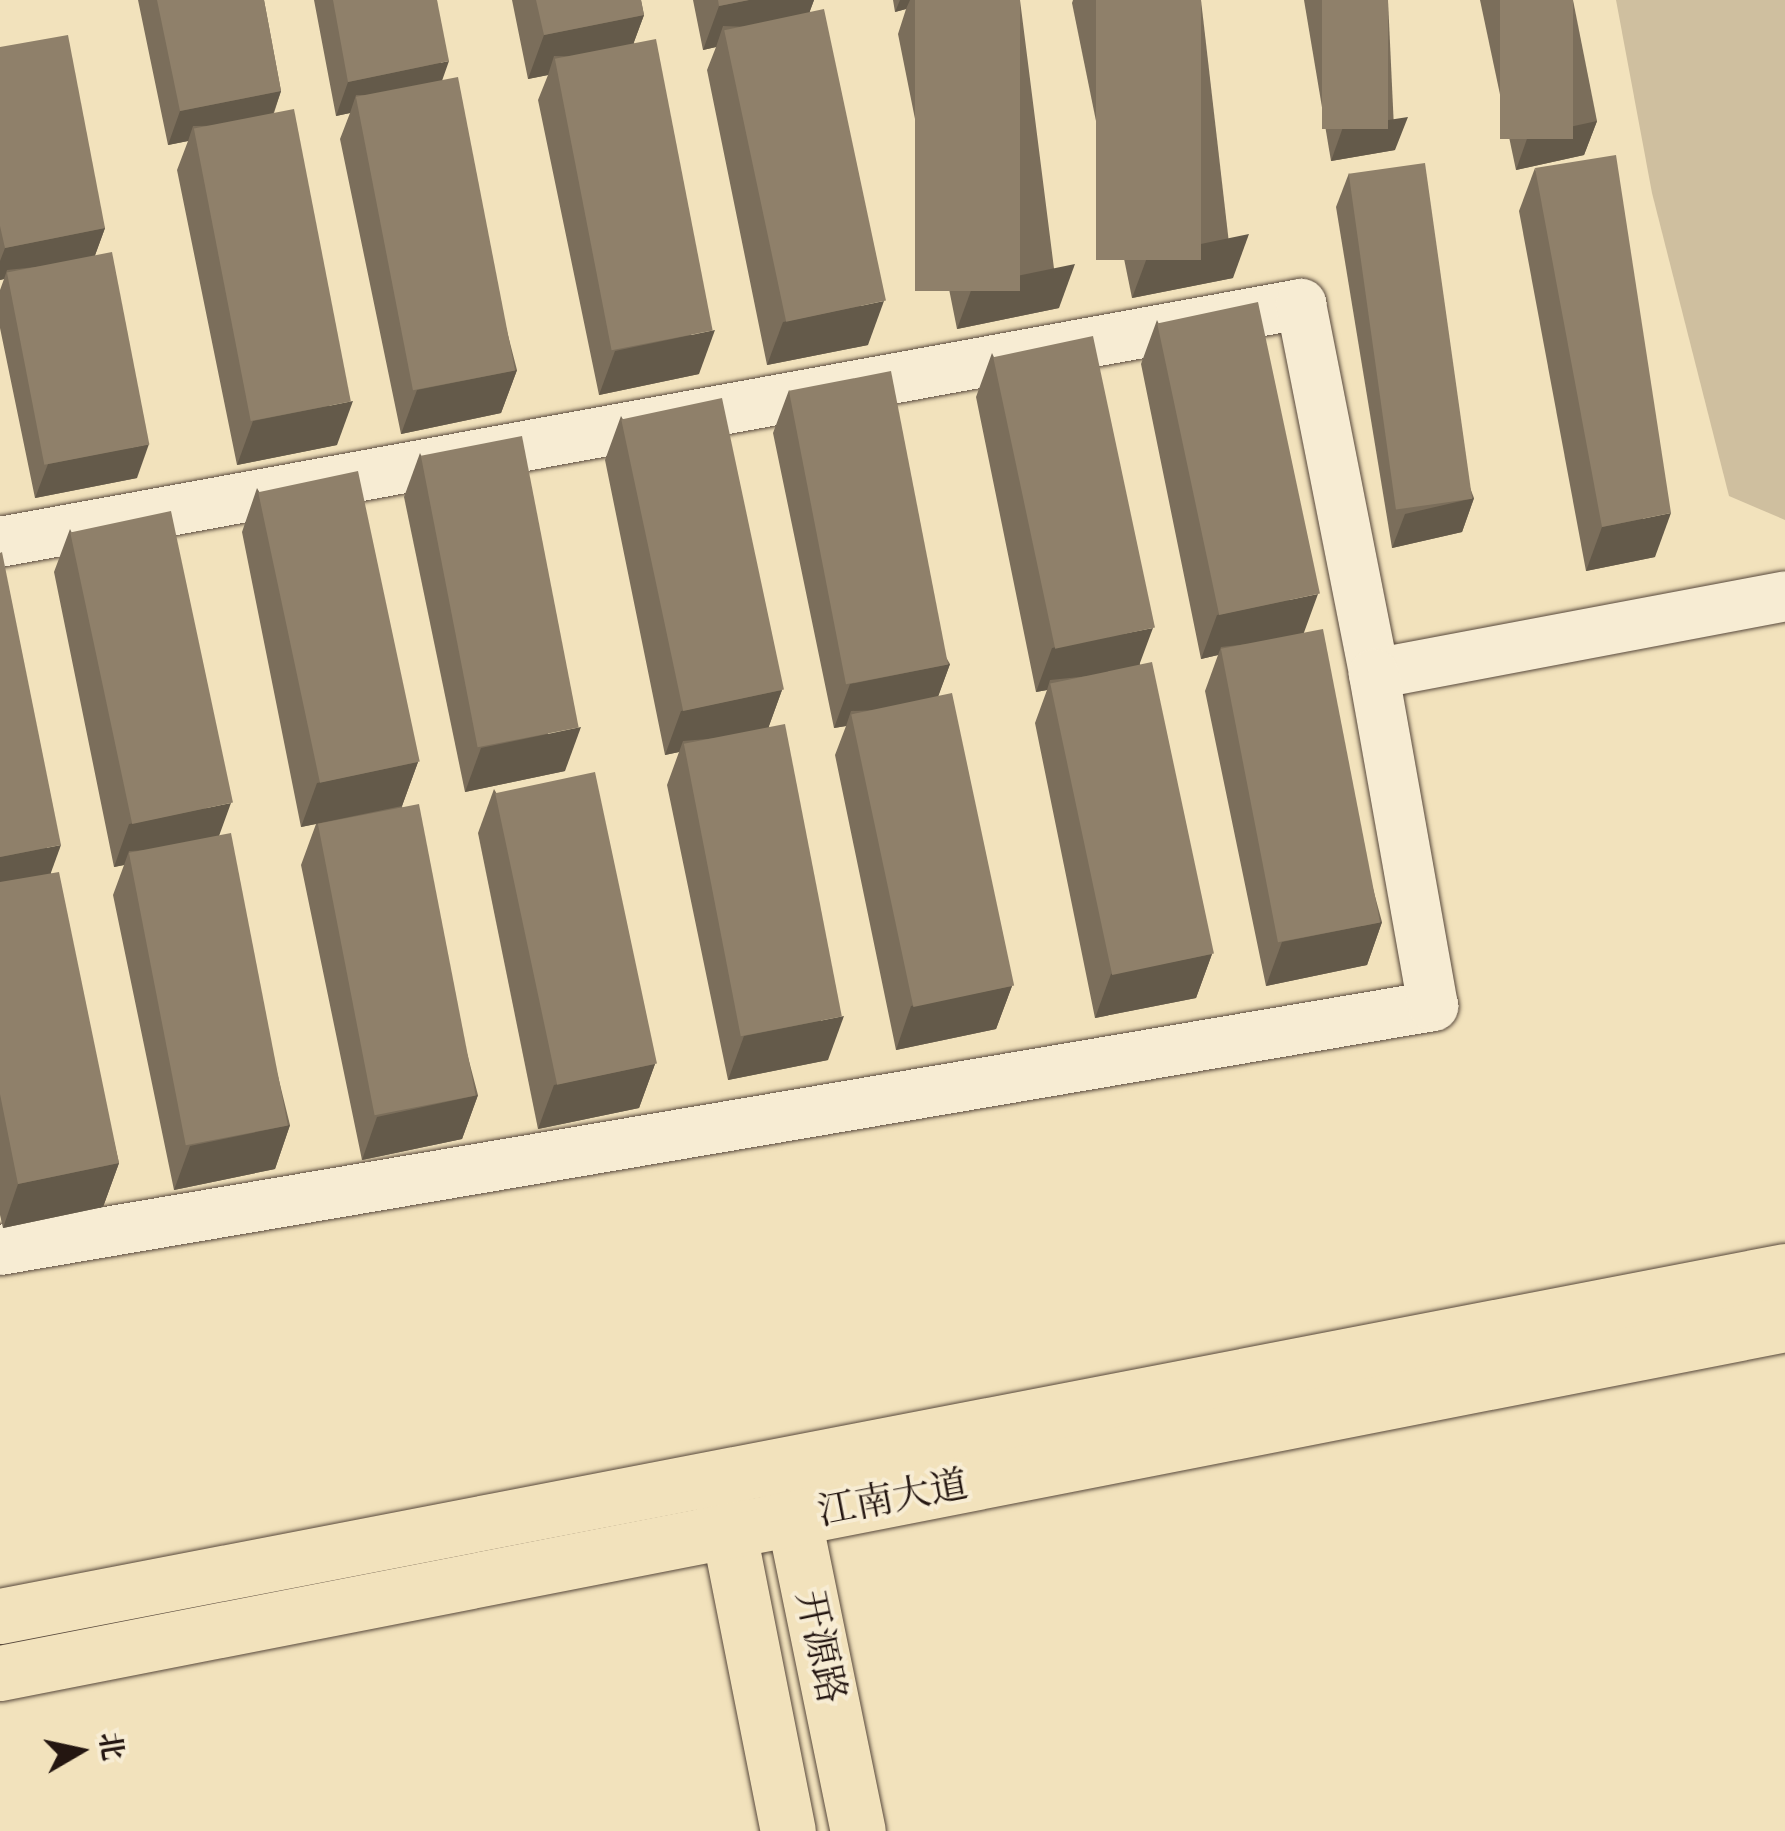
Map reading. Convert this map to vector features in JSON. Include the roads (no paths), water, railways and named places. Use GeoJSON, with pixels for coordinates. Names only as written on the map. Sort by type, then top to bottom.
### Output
{"type":"FeatureCollection","features":[{"type":"Feature","properties":{"kind":"main road","name":"江南大道"},"geometry":{"type":"LineString","coordinates":[[0,1616],[1785,1270]]}},
{"type":"Feature","properties":{"kind":"main road","name":"江南大道"},"geometry":{"type":"LineString","coordinates":[[0,1673],[1785,1324]]}},
{"type":"Feature","properties":{"kind":"main road","name":"开源路"},"geometry":{"type":"LineString","coordinates":[[782,1464],[858,1831]]}},
{"type":"Feature","properties":{"kind":"main road","name":"开源路"},"geometry":{"type":"LineString","coordinates":[[718,1476],[788,1831]]}},
{"type":"Feature","properties":{"kind":"street"},"geometry":{"type":"LineString","coordinates":[[0,542],[1301,304],[1374,674],[1433,1006],[0,1250]]}},
{"type":"Feature","properties":{"kind":"street"},"geometry":{"type":"LineString","coordinates":[[1374,674],[1785,596]]}}]}
